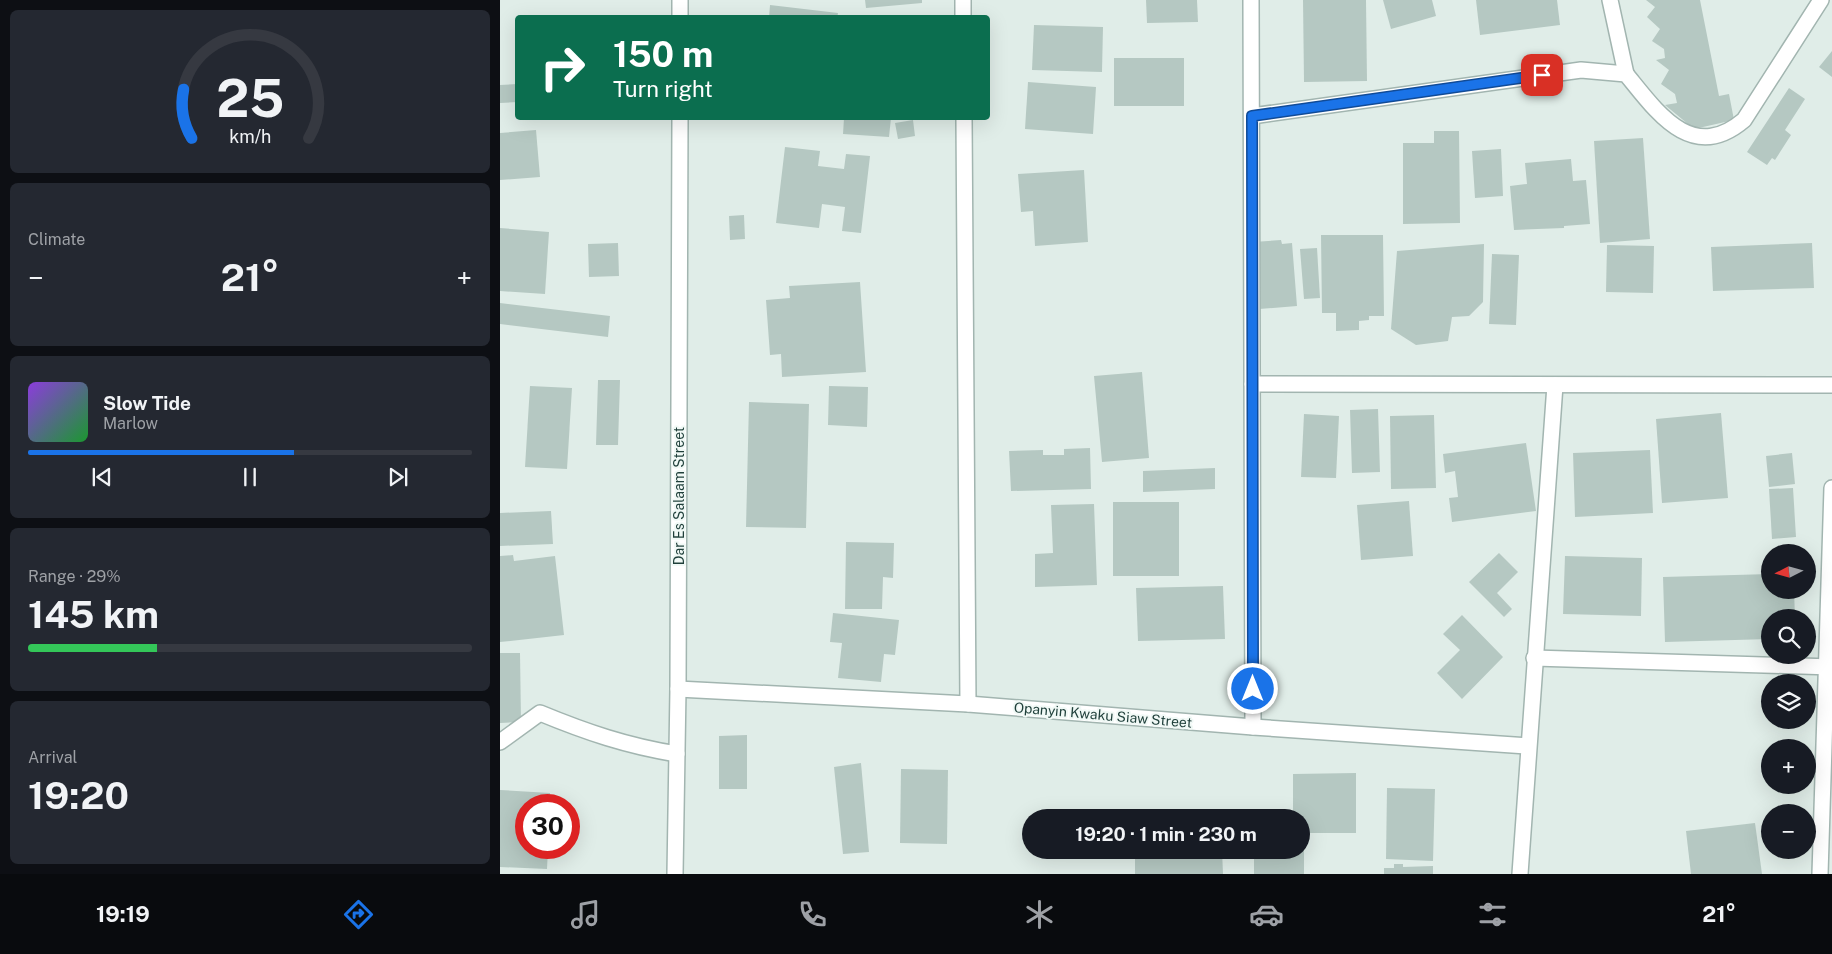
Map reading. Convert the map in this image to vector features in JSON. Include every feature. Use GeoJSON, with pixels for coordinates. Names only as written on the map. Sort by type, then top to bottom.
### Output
{"type":"FeatureCollection","features":[{"type":"Feature","properties":{"kind":"street"},"geometry":{"type":"LineString","coordinates":[[680,0],[680,15]]}},
{"type":"Feature","properties":{"kind":"street"},"geometry":{"type":"LineString","coordinates":[[963,0],[963,15]]}},
{"type":"Feature","properties":{"kind":"street"},"geometry":{"type":"LineString","coordinates":[[1251,0],[1253,728]]}},
{"type":"Feature","properties":{"kind":"street"},"geometry":{"type":"LineString","coordinates":[[1610,0],[1626,74],[1669,123],[1688,135],[1710,136],[1734,128],[1744,120],[1821,0]]}},
{"type":"Feature","properties":{"kind":"street"},"geometry":{"type":"LineString","coordinates":[[1252,116],[1581,70],[1626,74]]}},
{"type":"Feature","properties":{"kind":"street","name":"Dar Es Salaam Street"},"geometry":{"type":"LineString","coordinates":[[675,874],[678,689],[680,120]]}},
{"type":"Feature","properties":{"kind":"street"},"geometry":{"type":"LineString","coordinates":[[964,120],[968,704]]}},
{"type":"Feature","properties":{"kind":"street"},"geometry":{"type":"LineString","coordinates":[[1252,384],[1832,385]]}},
{"type":"Feature","properties":{"kind":"street"},"geometry":{"type":"LineString","coordinates":[[1520,874],[1534,658],[1556,385]]}},
{"type":"Feature","properties":{"kind":"street"},"geometry":{"type":"LineString","coordinates":[[1820,874],[1829,666],[1832,488]]}},
{"type":"Feature","properties":{"kind":"street"},"geometry":{"type":"LineString","coordinates":[[1534,658],[1829,666]]}},
{"type":"Feature","properties":{"kind":"street","name":"Opanyin Kwaku Siaw Street"},"geometry":{"type":"LineString","coordinates":[[678,689],[968,704],[1253,728],[1528,746]]}},
{"type":"Feature","properties":{"kind":"street"},"geometry":{"type":"LineString","coordinates":[[500,742],[540,713],[602,738],[639,748],[677,754]]}},
{"type":"Feature","properties":{"kind":"building"},"geometry":{"type":"Polygon","coordinates":[[[865,0],[922,0],[922,3],[866,8],[865,0]]]}},
{"type":"Feature","properties":{"kind":"building"},"geometry":{"type":"Polygon","coordinates":[[[1146,0],[1197,0],[1198,22],[1147,23],[1146,0]]]}},
{"type":"Feature","properties":{"kind":"building"},"geometry":{"type":"Polygon","coordinates":[[[1303,0],[1366,0],[1367,81],[1304,82],[1303,0]]]}},
{"type":"Feature","properties":{"kind":"building"},"geometry":{"type":"Polygon","coordinates":[[[1383,0],[1432,0],[1436,16],[1391,29],[1383,0]]]}},
{"type":"Feature","properties":{"kind":"building"},"geometry":{"type":"Polygon","coordinates":[[[1476,0],[1557,0],[1560,25],[1480,35],[1476,0]]]}},
{"type":"Feature","properties":{"kind":"building"},"geometry":{"type":"Polygon","coordinates":[[[1646,0],[1700,0],[1719,96],[1729,94],[1734,120],[1694,129],[1665,105],[1677,103],[1675,94],[1661,84],[1669,70],[1656,60],[1665,58],[1664,49],[1652,41],[1660,29],[1647,17],[1655,7],[1646,0]]]}},
{"type":"Feature","properties":{"kind":"building"},"geometry":{"type":"Polygon","coordinates":[[[770,5],[838,13],[838,15],[769,15],[770,5]]]}},
{"type":"Feature","properties":{"kind":"building"},"geometry":{"type":"Polygon","coordinates":[[[1034,25],[1103,27],[1102,72],[1032,70],[1034,25]]]}},
{"type":"Feature","properties":{"kind":"building"},"geometry":{"type":"Polygon","coordinates":[[[1832,51],[1832,77],[1819,67],[1832,51]]]}},
{"type":"Feature","properties":{"kind":"building"},"geometry":{"type":"Polygon","coordinates":[[[1114,58],[1184,58],[1184,106],[1114,106],[1114,58]]]}},
{"type":"Feature","properties":{"kind":"building"},"geometry":{"type":"Polygon","coordinates":[[[1028,82],[1096,87],[1093,134],[1025,129],[1028,82]]]}},
{"type":"Feature","properties":{"kind":"building"},"geometry":{"type":"Polygon","coordinates":[[[515,84],[515,102],[500,103],[500,85],[515,84]]]}},
{"type":"Feature","properties":{"kind":"building"},"geometry":{"type":"Polygon","coordinates":[[[1789,88],[1805,99],[1785,130],[1791,135],[1775,160],[1772,158],[1767,165],[1747,152],[1789,88]]]}},
{"type":"Feature","properties":{"kind":"building"},"geometry":{"type":"Polygon","coordinates":[[[844,120],[891,120],[889,137],[843,134],[844,120]]]}},
{"type":"Feature","properties":{"kind":"building"},"geometry":{"type":"Polygon","coordinates":[[[913,120],[915,136],[898,139],[895,123],[913,120]]]}},
{"type":"Feature","properties":{"kind":"building"},"geometry":{"type":"Polygon","coordinates":[[[536,130],[540,177],[500,180],[500,133],[536,130]]]}},
{"type":"Feature","properties":{"kind":"building"},"geometry":{"type":"Polygon","coordinates":[[[1434,131],[1459,131],[1460,223],[1403,224],[1403,143],[1434,143],[1434,131]]]}},
{"type":"Feature","properties":{"kind":"building"},"geometry":{"type":"Polygon","coordinates":[[[1643,138],[1650,239],[1600,243],[1594,141],[1643,138]]]}},
{"type":"Feature","properties":{"kind":"building"},"geometry":{"type":"Polygon","coordinates":[[[785,147],[820,151],[818,166],[844,169],[846,154],[870,156],[861,233],[842,231],[845,207],[822,204],[819,228],[776,223],[785,147]]]}},
{"type":"Feature","properties":{"kind":"building"},"geometry":{"type":"Polygon","coordinates":[[[1501,149],[1503,196],[1475,198],[1472,151],[1501,149]]]}},
{"type":"Feature","properties":{"kind":"building"},"geometry":{"type":"Polygon","coordinates":[[[1571,159],[1573,181],[1586,180],[1590,224],[1564,226],[1564,228],[1514,230],[1510,186],[1527,184],[1525,163],[1571,159]]]}},
{"type":"Feature","properties":{"kind":"building"},"geometry":{"type":"Polygon","coordinates":[[[1084,170],[1088,242],[1035,246],[1033,211],[1021,212],[1018,174],[1084,170]]]}},
{"type":"Feature","properties":{"kind":"building"},"geometry":{"type":"Polygon","coordinates":[[[744,215],[745,239],[730,240],[729,216],[744,215]]]}},
{"type":"Feature","properties":{"kind":"building"},"geometry":{"type":"Polygon","coordinates":[[[500,228],[549,232],[545,294],[500,291],[500,228]]]}},
{"type":"Feature","properties":{"kind":"building"},"geometry":{"type":"Polygon","coordinates":[[[1321,235],[1383,235],[1384,316],[1369,316],[1369,320],[1359,321],[1359,330],[1336,331],[1336,313],[1322,313],[1321,235]]]}},
{"type":"Feature","properties":{"kind":"building"},"geometry":{"type":"Polygon","coordinates":[[[1281,240],[1282,244],[1292,243],[1297,306],[1259,309],[1253,242],[1281,240]]]}},
{"type":"Feature","properties":{"kind":"building"},"geometry":{"type":"Polygon","coordinates":[[[618,243],[619,276],[589,277],[588,244],[618,243]]]}},
{"type":"Feature","properties":{"kind":"building"},"geometry":{"type":"Polygon","coordinates":[[[1812,243],[1814,288],[1713,291],[1711,247],[1812,243]]]}},
{"type":"Feature","properties":{"kind":"building"},"geometry":{"type":"Polygon","coordinates":[[[1484,244],[1483,302],[1469,316],[1452,317],[1448,341],[1416,345],[1391,329],[1397,251],[1484,244]]]}},
{"type":"Feature","properties":{"kind":"building"},"geometry":{"type":"Polygon","coordinates":[[[1607,245],[1654,246],[1653,293],[1606,292],[1607,245]]]}},
{"type":"Feature","properties":{"kind":"building"},"geometry":{"type":"Polygon","coordinates":[[[1317,248],[1320,298],[1304,299],[1300,249],[1317,248]]]}},
{"type":"Feature","properties":{"kind":"building"},"geometry":{"type":"Polygon","coordinates":[[[1492,254],[1519,255],[1516,325],[1489,324],[1492,254]]]}},
{"type":"Feature","properties":{"kind":"building"},"geometry":{"type":"Polygon","coordinates":[[[860,282],[866,372],[782,377],[781,354],[770,355],[766,300],[790,298],[789,286],[860,282]]]}},
{"type":"Feature","properties":{"kind":"building"},"geometry":{"type":"Polygon","coordinates":[[[500,303],[610,316],[608,337],[500,324],[500,303]]]}},
{"type":"Feature","properties":{"kind":"building"},"geometry":{"type":"Polygon","coordinates":[[[1142,372],[1149,458],[1102,462],[1094,376],[1142,372]]]}},
{"type":"Feature","properties":{"kind":"building"},"geometry":{"type":"Polygon","coordinates":[[[598,380],[620,380],[618,445],[596,445],[598,380]]]}},
{"type":"Feature","properties":{"kind":"building"},"geometry":{"type":"Polygon","coordinates":[[[530,386],[572,388],[567,469],[525,467],[530,386]]]}},
{"type":"Feature","properties":{"kind":"building"},"geometry":{"type":"Polygon","coordinates":[[[829,386],[868,387],[867,427],[828,425],[829,386]]]}},
{"type":"Feature","properties":{"kind":"building"},"geometry":{"type":"Polygon","coordinates":[[[749,402],[809,404],[806,528],[746,527],[749,402]]]}},
{"type":"Feature","properties":{"kind":"building"},"geometry":{"type":"Polygon","coordinates":[[[1378,409],[1380,472],[1352,473],[1350,410],[1378,409]]]}},
{"type":"Feature","properties":{"kind":"building"},"geometry":{"type":"Polygon","coordinates":[[[1721,413],[1728,498],[1662,503],[1656,419],[1721,413]]]}},
{"type":"Feature","properties":{"kind":"building"},"geometry":{"type":"Polygon","coordinates":[[[1304,414],[1339,416],[1336,478],[1301,477],[1304,414]]]}},
{"type":"Feature","properties":{"kind":"building"},"geometry":{"type":"Polygon","coordinates":[[[1434,415],[1436,488],[1391,489],[1390,416],[1434,415]]]}},
{"type":"Feature","properties":{"kind":"building"},"geometry":{"type":"Polygon","coordinates":[[[1526,443],[1536,511],[1452,522],[1449,498],[1458,497],[1455,471],[1445,473],[1443,454],[1526,443]]]}},
{"type":"Feature","properties":{"kind":"building"},"geometry":{"type":"Polygon","coordinates":[[[1090,448],[1091,489],[1011,491],[1009,451],[1043,450],[1043,455],[1064,455],[1064,449],[1090,448]]]}},
{"type":"Feature","properties":{"kind":"building"},"geometry":{"type":"Polygon","coordinates":[[[1650,450],[1653,513],[1575,517],[1573,453],[1650,450]]]}},
{"type":"Feature","properties":{"kind":"building"},"geometry":{"type":"Polygon","coordinates":[[[1792,453],[1795,484],[1769,487],[1766,456],[1792,453]]]}},
{"type":"Feature","properties":{"kind":"building"},"geometry":{"type":"Polygon","coordinates":[[[1215,468],[1215,489],[1143,492],[1143,471],[1215,468]]]}},
{"type":"Feature","properties":{"kind":"building"},"geometry":{"type":"Polygon","coordinates":[[[1793,488],[1796,537],[1772,539],[1769,489],[1793,488]]]}},
{"type":"Feature","properties":{"kind":"building"},"geometry":{"type":"Polygon","coordinates":[[[1409,501],[1413,556],[1361,560],[1357,505],[1409,501]]]}},
{"type":"Feature","properties":{"kind":"building"},"geometry":{"type":"Polygon","coordinates":[[[1113,502],[1179,502],[1179,576],[1113,576],[1113,502]]]}},
{"type":"Feature","properties":{"kind":"building"},"geometry":{"type":"Polygon","coordinates":[[[1094,504],[1097,585],[1035,587],[1035,554],[1053,553],[1051,505],[1094,504]]]}},
{"type":"Feature","properties":{"kind":"building"},"geometry":{"type":"Polygon","coordinates":[[[551,511],[553,544],[500,546],[500,513],[551,511]]]}},
{"type":"Feature","properties":{"kind":"building"},"geometry":{"type":"Polygon","coordinates":[[[846,542],[894,543],[893,578],[883,577],[882,609],[845,609],[846,542]]]}},
{"type":"Feature","properties":{"kind":"building"},"geometry":{"type":"Polygon","coordinates":[[[1499,553],[1518,572],[1497,593],[1512,609],[1504,617],[1469,582],[1499,553]]]}},
{"type":"Feature","properties":{"kind":"building"},"geometry":{"type":"Polygon","coordinates":[[[513,555],[514,561],[555,556],[564,635],[500,642],[500,556],[513,555]]]}},
{"type":"Feature","properties":{"kind":"building"},"geometry":{"type":"Polygon","coordinates":[[[1565,556],[1642,558],[1641,616],[1563,614],[1565,556]]]}},
{"type":"Feature","properties":{"kind":"building"},"geometry":{"type":"Polygon","coordinates":[[[1761,574],[1761,599],[1794,599],[1795,609],[1761,609],[1761,639],[1665,642],[1663,577],[1761,574]]]}},
{"type":"Feature","properties":{"kind":"building"},"geometry":{"type":"Polygon","coordinates":[[[1223,586],[1225,639],[1138,641],[1136,588],[1223,586]]]}},
{"type":"Feature","properties":{"kind":"building"},"geometry":{"type":"Polygon","coordinates":[[[833,613],[899,620],[895,655],[884,654],[881,682],[838,678],[842,643],[830,642],[833,613]]]}},
{"type":"Feature","properties":{"kind":"building"},"geometry":{"type":"Polygon","coordinates":[[[1462,615],[1503,657],[1462,699],[1437,673],[1460,650],[1443,634],[1462,615]]]}},
{"type":"Feature","properties":{"kind":"building"},"geometry":{"type":"Polygon","coordinates":[[[500,653],[520,653],[521,722],[500,723],[500,653]]]}},
{"type":"Feature","properties":{"kind":"building"},"geometry":{"type":"Polygon","coordinates":[[[747,735],[747,789],[719,789],[719,736],[747,735]]]}},
{"type":"Feature","properties":{"kind":"building"},"geometry":{"type":"Polygon","coordinates":[[[861,763],[869,852],[843,854],[834,767],[861,763]]]}},
{"type":"Feature","properties":{"kind":"building"},"geometry":{"type":"Polygon","coordinates":[[[901,769],[948,770],[947,844],[900,843],[901,769]]]}},
{"type":"Feature","properties":{"kind":"building"},"geometry":{"type":"Polygon","coordinates":[[[1356,773],[1356,833],[1310,833],[1310,809],[1293,809],[1293,774],[1356,773]]]}},
{"type":"Feature","properties":{"kind":"building"},"geometry":{"type":"Polygon","coordinates":[[[1387,788],[1435,789],[1433,861],[1386,859],[1387,788]]]}},
{"type":"Feature","properties":{"kind":"building"},"geometry":{"type":"Polygon","coordinates":[[[500,790],[550,793],[515,794],[515,859],[547,859],[547,869],[500,867],[500,790]]]}},
{"type":"Feature","properties":{"kind":"building"},"geometry":{"type":"Polygon","coordinates":[[[1755,823],[1762,874],[1691,874],[1686,831],[1755,823]]]}},
{"type":"Feature","properties":{"kind":"building"},"geometry":{"type":"Polygon","coordinates":[[[1135,859],[1222,859],[1223,874],[1135,874],[1135,859]]]}},
{"type":"Feature","properties":{"kind":"building"},"geometry":{"type":"Polygon","coordinates":[[[1254,859],[1304,859],[1304,874],[1254,874],[1254,859]]]}},
{"type":"Feature","properties":{"kind":"building"},"geometry":{"type":"Polygon","coordinates":[[[1394,864],[1403,864],[1403,867],[1433,866],[1433,874],[1384,874],[1384,868],[1394,868],[1394,864]]]}},
{"type":"Feature","properties":{"kind":"route"},"geometry":{"type":"LineString","coordinates":[[1253,689],[1252,116],[1542,75]]}}]}
